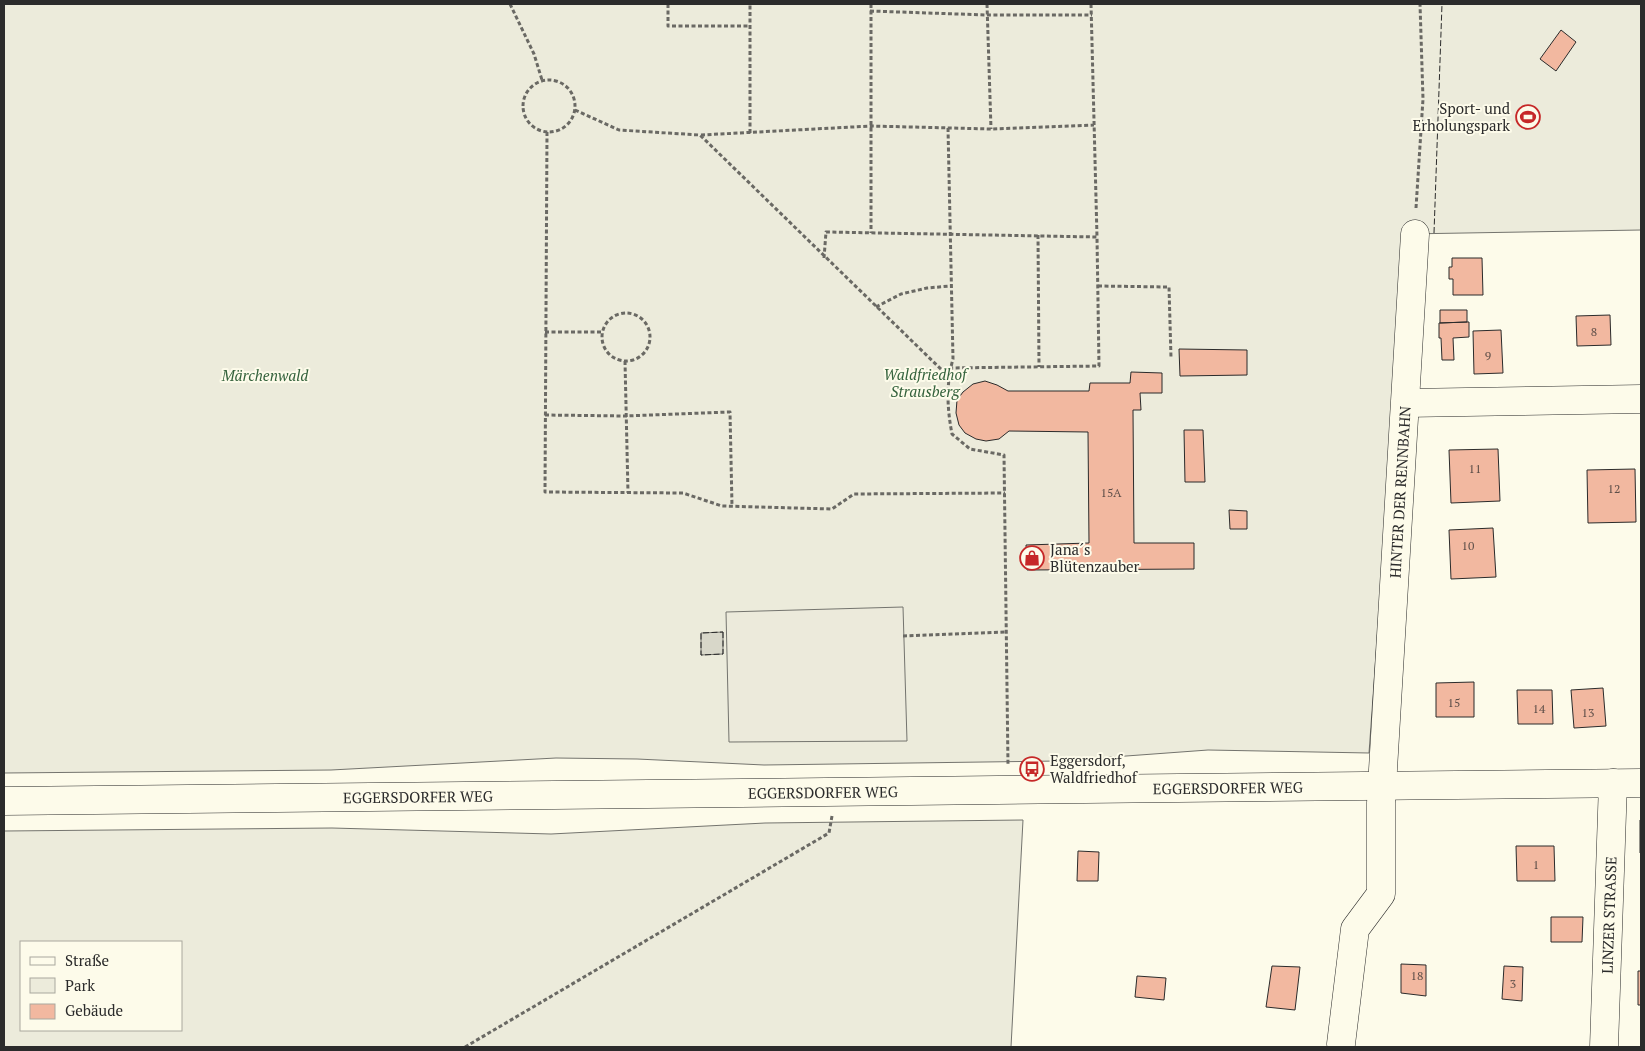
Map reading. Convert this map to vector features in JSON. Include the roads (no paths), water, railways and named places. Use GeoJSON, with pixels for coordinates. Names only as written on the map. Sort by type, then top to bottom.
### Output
{"type":"FeatureCollection","features":[{"type":"Feature","properties":{"kind":"main road"},"geometry":{"type":"LineString","coordinates":[[1406,403],[1415,234]]}},
{"type":"Feature","properties":{"kind":"main road","name":"HINTER DER RENNBAHN"},"geometry":{"type":"LineString","coordinates":[[1341,1044],[1354,929],[1381,894],[1382,786],[1406,403],[1641,399]]}},
{"type":"Feature","properties":{"kind":"main road","name":"LINZER STRASSE"},"geometry":{"type":"LineString","coordinates":[[1604,1047],[1612,783]]}},
{"type":"Feature","properties":{"kind":"main road","name":"EGGERSDORFER WEG"},"geometry":{"type":"LineString","coordinates":[[4,801],[1641,783]]}},
{"type":"Feature","properties":{"kind":"place","name":"Sport- und Erholungspark"},"geometry":{"type":"Point","coordinates":[1528,117]}},
{"type":"Feature","properties":{"kind":"place","name":"Jana´s Blütenzauber"},"geometry":{"type":"Point","coordinates":[1032,558]}},
{"type":"Feature","properties":{"kind":"place","name":"Eggersdorf, Waldfriedhof"},"geometry":{"type":"Point","coordinates":[1032,769]}},
{"type":"Feature","properties":{"kind":"park label","name":"Märchenwald"},"geometry":{"type":"Point","coordinates":[265,375]}},
{"type":"Feature","properties":{"kind":"park label","name":"Waldfriedhof Strausberg"},"geometry":{"type":"Point","coordinates":[925,382]}}]}
